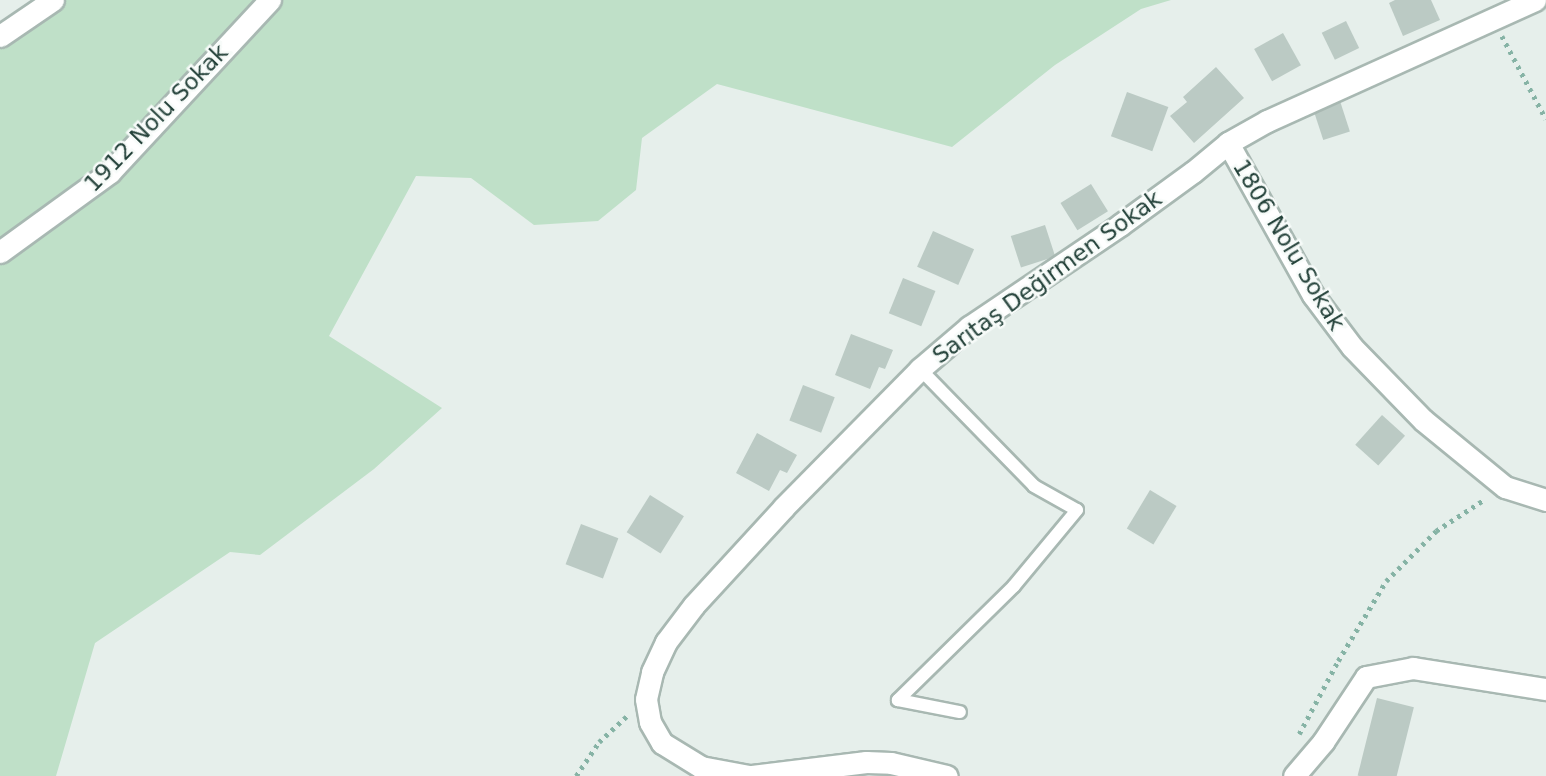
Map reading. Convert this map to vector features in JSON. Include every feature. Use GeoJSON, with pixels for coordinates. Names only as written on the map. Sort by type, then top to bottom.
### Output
{"type":"FeatureCollection","features":[{"type":"Feature","properties":{"kind":"street"},"geometry":{"type":"LineString","coordinates":[[0,36],[53,0]]}},
{"type":"Feature","properties":{"kind":"street","name":"1912 Nolu Sokak"},"geometry":{"type":"LineString","coordinates":[[0,252],[110,172],[270,0]]}},
{"type":"Feature","properties":{"kind":"street","name":"Sarıtaş Değirmen Sokak"},"geometry":{"type":"LineString","coordinates":[[646,699],[652,673],[666,642],[694,605],[784,507],[919,369],[969,327],[1120,225],[1228,143],[1267,121],[1535,0]]}},
{"type":"Feature","properties":{"kind":"street","name":"1806 Nolu Sokak"},"geometry":{"type":"LineString","coordinates":[[1228,143],[1314,295],[1352,347],[1423,421],[1505,487],[1546,500]]}},
{"type":"Feature","properties":{"kind":"street"},"geometry":{"type":"LineString","coordinates":[[1294,776],[1323,742],[1366,677],[1413,668],[1546,689]]}},
{"type":"Feature","properties":{"kind":"street"},"geometry":{"type":"LineString","coordinates":[[646,699],[650,722],[662,743],[677,756],[701,767],[750,776],[866,762],[891,764],[947,776]]}},
{"type":"Feature","properties":{"kind":"lane"},"geometry":{"type":"LineString","coordinates":[[919,369],[1034,486],[1077,510],[1014,586],[898,700],[960,712]]}},
{"type":"Feature","properties":{"kind":"path"},"geometry":{"type":"LineString","coordinates":[[1494,20],[1546,119]]}},
{"type":"Feature","properties":{"kind":"path"},"geometry":{"type":"LineString","coordinates":[[1298,738],[1307,714],[1386,580],[1436,531],[1505,487]]}},
{"type":"Feature","properties":{"kind":"path"},"geometry":{"type":"LineString","coordinates":[[576,776],[599,742],[646,699]]}},
{"type":"Feature","properties":{"kind":"green space"},"geometry":{"type":"Polygon","coordinates":[[[53,0],[1171,0],[1141,9],[1055,65],[952,147],[717,84],[642,138],[636,190],[598,221],[534,225],[471,178],[416,176],[329,336],[442,408],[374,469],[260,555],[230,552],[95,643],[56,776],[0,776],[0,40],[53,0]]]}},
{"type":"Feature","properties":{"kind":"building"},"geometry":{"type":"Polygon","coordinates":[[[1395,0],[1431,0],[1440,20],[1403,36],[1389,3],[1395,0]]]}},
{"type":"Feature","properties":{"kind":"building"},"geometry":{"type":"Polygon","coordinates":[[[1346,21],[1359,48],[1335,60],[1322,33],[1346,21]]]}},
{"type":"Feature","properties":{"kind":"building"},"geometry":{"type":"Polygon","coordinates":[[[1283,33],[1301,65],[1272,81],[1254,49],[1283,33]]]}},
{"type":"Feature","properties":{"kind":"building"},"geometry":{"type":"Polygon","coordinates":[[[1216,67],[1244,98],[1194,143],[1170,116],[1187,102],[1183,97],[1216,67]]]}},
{"type":"Feature","properties":{"kind":"building"},"geometry":{"type":"Polygon","coordinates":[[[1127,92],[1168,107],[1152,151],[1111,136],[1127,92]]]}},
{"type":"Feature","properties":{"kind":"building"},"geometry":{"type":"Polygon","coordinates":[[[1340,101],[1350,131],[1323,140],[1313,110],[1340,101]]]}},
{"type":"Feature","properties":{"kind":"building"},"geometry":{"type":"Polygon","coordinates":[[[1091,184],[1108,211],[1077,230],[1060,203],[1091,184]]]}},
{"type":"Feature","properties":{"kind":"building"},"geometry":{"type":"Polygon","coordinates":[[[1045,225],[1055,256],[1021,268],[1011,236],[1045,225]]]}},
{"type":"Feature","properties":{"kind":"building"},"geometry":{"type":"Polygon","coordinates":[[[933,231],[974,249],[958,285],[917,267],[933,231]]]}},
{"type":"Feature","properties":{"kind":"building"},"geometry":{"type":"Polygon","coordinates":[[[903,278],[935,291],[921,326],[889,313],[903,278]]]}},
{"type":"Feature","properties":{"kind":"building"},"geometry":{"type":"Polygon","coordinates":[[[851,334],[893,350],[885,369],[879,367],[870,389],[835,375],[851,334]]]}},
{"type":"Feature","properties":{"kind":"building"},"geometry":{"type":"Polygon","coordinates":[[[803,385],[835,397],[821,433],[789,420],[803,385]]]}},
{"type":"Feature","properties":{"kind":"building"},"geometry":{"type":"Polygon","coordinates":[[[1382,415],[1405,436],[1378,465],[1355,445],[1382,415]]]}},
{"type":"Feature","properties":{"kind":"building"},"geometry":{"type":"Polygon","coordinates":[[[757,433],[797,455],[787,473],[780,470],[769,491],[736,473],[757,433]]]}},
{"type":"Feature","properties":{"kind":"building"},"geometry":{"type":"Polygon","coordinates":[[[1150,490],[1177,506],[1153,545],[1127,529],[1150,490]]]}},
{"type":"Feature","properties":{"kind":"building"},"geometry":{"type":"Polygon","coordinates":[[[650,495],[684,516],[661,554],[627,532],[650,495]]]}},
{"type":"Feature","properties":{"kind":"building"},"geometry":{"type":"Polygon","coordinates":[[[581,524],[618,538],[603,578],[566,564],[581,524]]]}},
{"type":"Feature","properties":{"kind":"building"},"geometry":{"type":"Polygon","coordinates":[[[1377,698],[1414,707],[1397,776],[1358,776],[1377,698]]]}}]}
